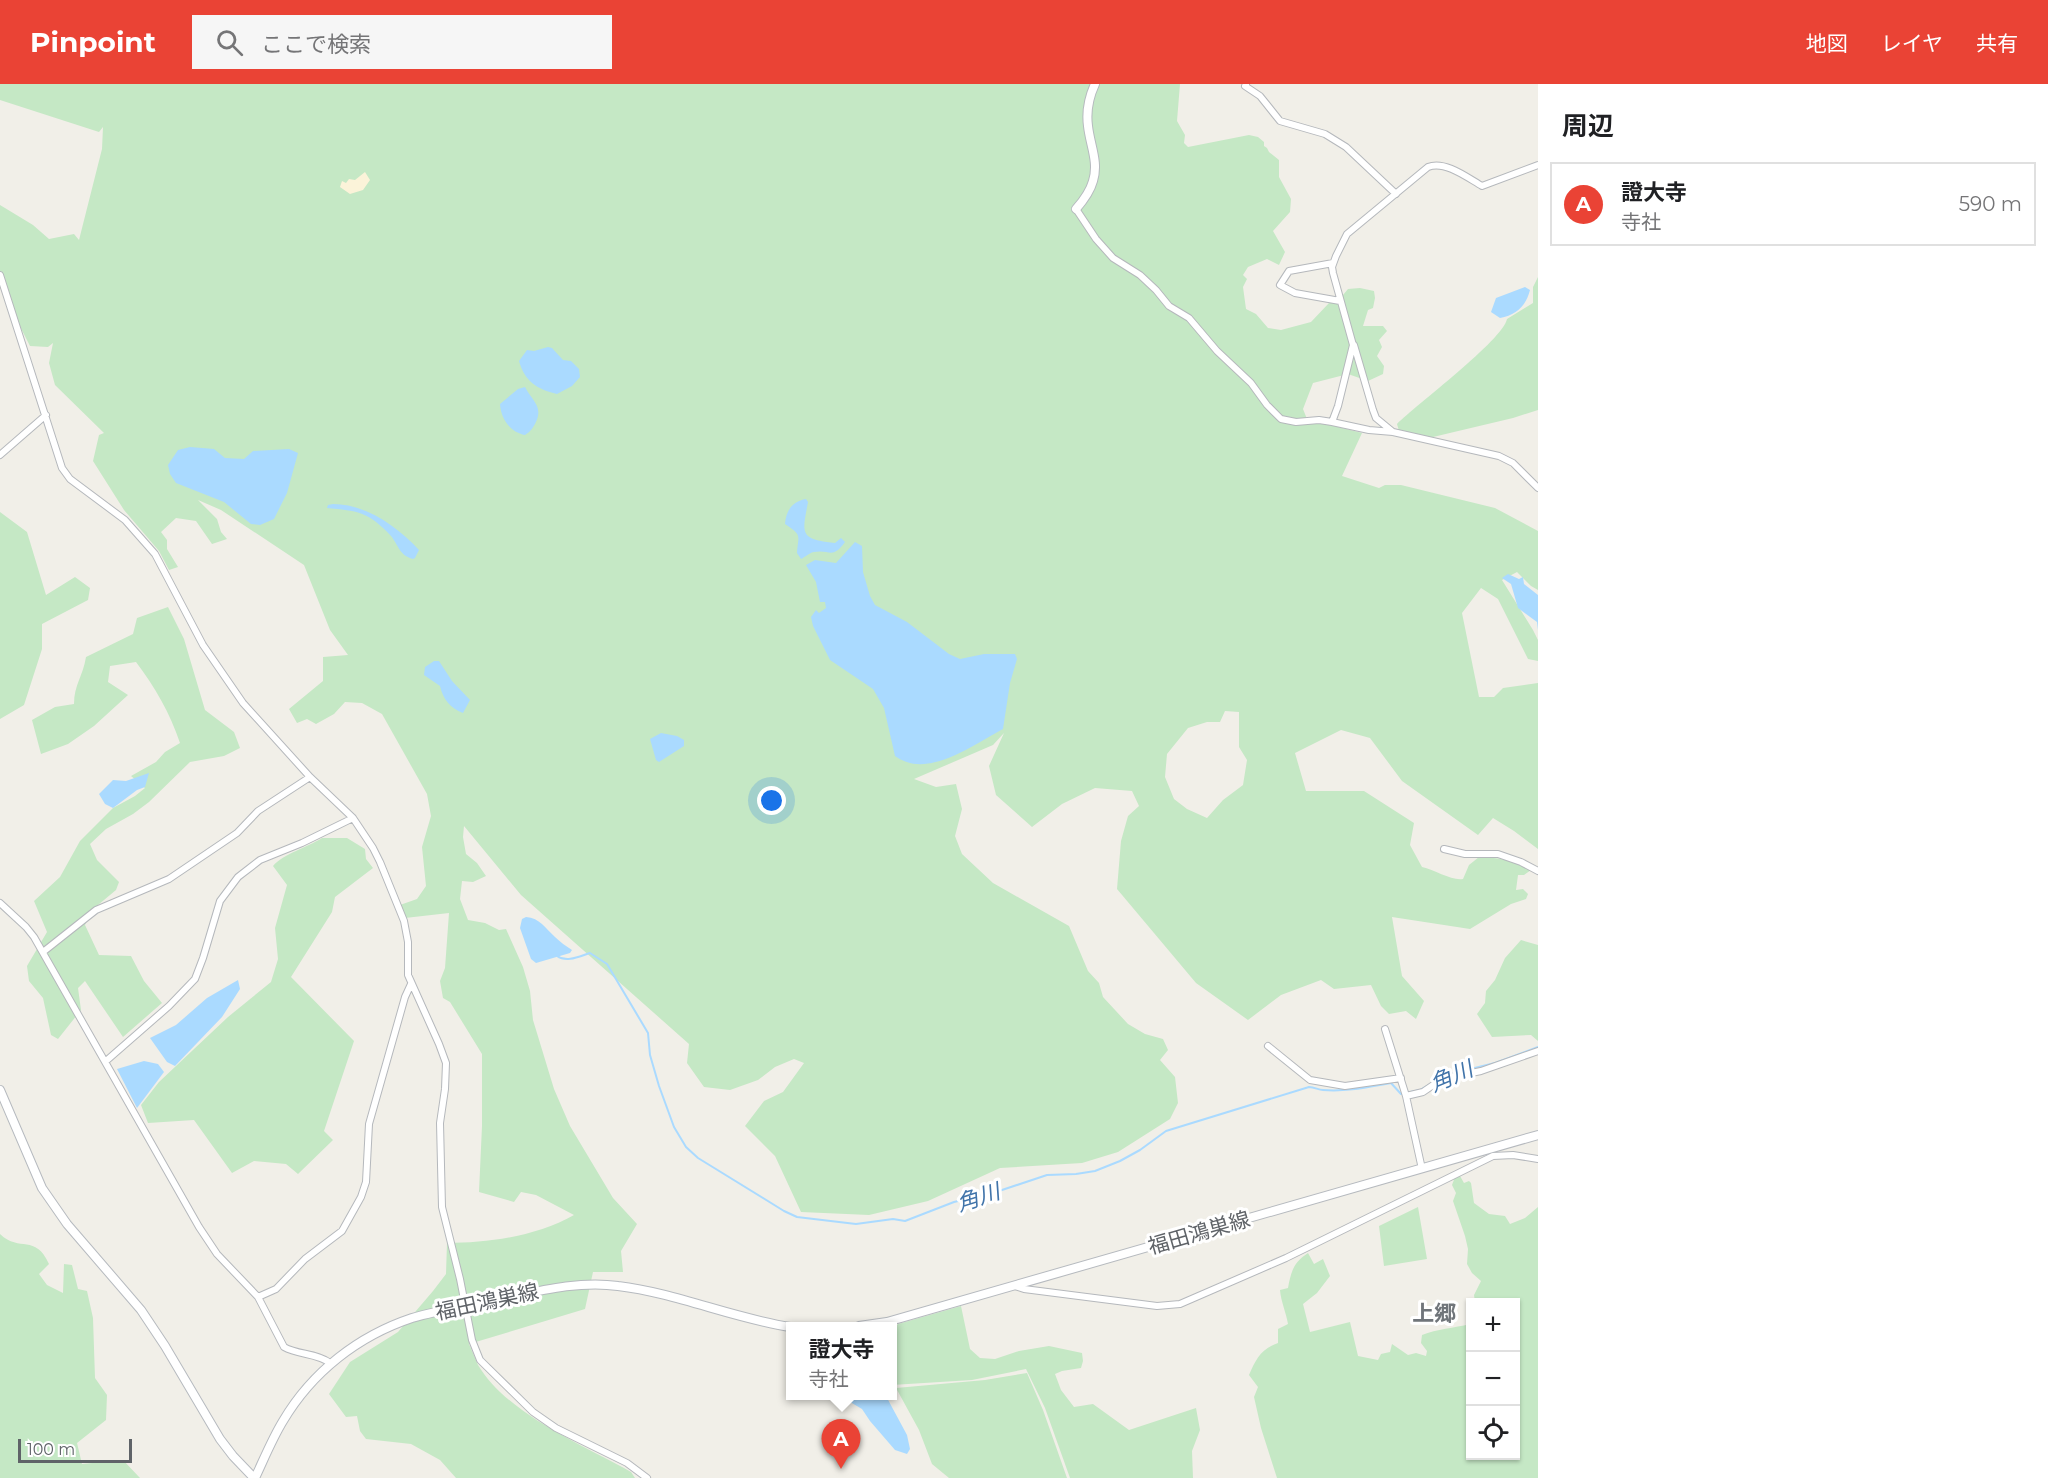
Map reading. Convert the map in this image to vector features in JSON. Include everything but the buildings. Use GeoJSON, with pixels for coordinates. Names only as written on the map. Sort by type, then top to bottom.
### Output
{"type":"FeatureCollection","features":[{"type":"Feature","properties":{"kind":"main road"},"geometry":{"type":"LineString","coordinates":[[1076,209],[1091,188],[1096,170],[1087,112],[1090,94],[1095,84]]}},
{"type":"Feature","properties":{"kind":"main road"},"geometry":{"type":"LineString","coordinates":[[0,1090],[42,1188],[67,1224],[141,1310],[220,1439],[254,1478]]}},
{"type":"Feature","properties":{"kind":"main road","name":"福田鴻巣線"},"geometry":{"type":"LineString","coordinates":[[887,1322],[1422,1168],[1493,1152],[1538,1135]]}},
{"type":"Feature","properties":{"kind":"main road","name":"福田鴻巣線"},"geometry":{"type":"LineString","coordinates":[[254,1478],[282,1423],[295,1403],[330,1363],[386,1328],[414,1318],[538,1291],[593,1284],[641,1289],[786,1326]]}},
{"type":"Feature","properties":{"kind":"street"},"geometry":{"type":"LineString","coordinates":[[1246,84],[1245,86],[1260,96],[1280,121],[1333,138],[1347,147],[1396,194]]}},
{"type":"Feature","properties":{"kind":"street"},"geometry":{"type":"LineString","coordinates":[[1393,432],[1376,418],[1333,273],[1333,263],[1347,234],[1433,165],[1446,167],[1482,186],[1538,165]]}},
{"type":"Feature","properties":{"kind":"street"},"geometry":{"type":"LineString","coordinates":[[1076,209],[1096,239],[1113,258],[1140,274],[1169,306],[1189,318],[1210,343],[1251,383],[1281,419],[1296,422],[1319,420],[1362,429],[1393,432],[1499,456],[1513,463],[1538,488]]}},
{"type":"Feature","properties":{"kind":"street"},"geometry":{"type":"LineString","coordinates":[[1333,263],[1289,271],[1280,285],[1295,293],[1340,302]]}},
{"type":"Feature","properties":{"kind":"street"},"geometry":{"type":"LineString","coordinates":[[0,275],[65,472],[78,485],[125,520],[155,554],[218,669],[243,703],[310,777],[353,818],[377,855],[404,921],[408,942],[406,967],[411,984],[446,1063],[440,1123],[442,1207],[472,1340],[480,1360],[533,1412],[556,1428],[627,1463],[647,1478]]}},
{"type":"Feature","properties":{"kind":"street"},"geometry":{"type":"LineString","coordinates":[[1332,422],[1353,345]]}},
{"type":"Feature","properties":{"kind":"street"},"geometry":{"type":"LineString","coordinates":[[0,455],[46,415]]}},
{"type":"Feature","properties":{"kind":"street"},"geometry":{"type":"LineString","coordinates":[[43,952],[96,910],[169,879],[237,833],[258,811],[310,777]]}},
{"type":"Feature","properties":{"kind":"street"},"geometry":{"type":"LineString","coordinates":[[106,1061],[176,999],[195,979],[204,958],[220,901],[238,877],[260,860],[353,818]]}},
{"type":"Feature","properties":{"kind":"street"},"geometry":{"type":"LineString","coordinates":[[1444,849],[1465,854],[1498,854],[1521,862],[1538,872]]}},
{"type":"Feature","properties":{"kind":"street"},"geometry":{"type":"LineString","coordinates":[[0,903],[26,927],[43,952],[147,1138],[217,1254],[258,1298],[284,1347],[291,1351],[325,1359],[330,1363]]}},
{"type":"Feature","properties":{"kind":"street"},"geometry":{"type":"LineString","coordinates":[[258,1298],[276,1289],[305,1259],[342,1231],[361,1197],[366,1182],[369,1124],[395,1030],[411,984]]}},
{"type":"Feature","properties":{"kind":"street"},"geometry":{"type":"LineString","coordinates":[[1385,1029],[1406,1096],[1422,1168]]}},
{"type":"Feature","properties":{"kind":"street"},"geometry":{"type":"LineString","coordinates":[[1268,1046],[1311,1080],[1345,1086],[1401,1078]]}},
{"type":"Feature","properties":{"kind":"street"},"geometry":{"type":"LineString","coordinates":[[1406,1096],[1423,1092],[1442,1079],[1481,1071],[1538,1051]]}},
{"type":"Feature","properties":{"kind":"street"},"geometry":{"type":"LineString","coordinates":[[1014,1285],[1024,1289],[1157,1306],[1180,1304],[1286,1258],[1493,1152],[1538,1159]]}},
{"type":"Feature","properties":{"kind":"green space"},"geometry":{"type":"Polygon","coordinates":[[[0,84],[1180,84],[1177,121],[1185,135],[1184,143],[1188,147],[1249,135],[1258,137],[1264,142],[1269,152],[1279,160],[1279,177],[1291,199],[1290,212],[1273,231],[1285,252],[1279,265],[1267,259],[1248,267],[1243,275],[1247,279],[1243,287],[1246,309],[1256,314],[1268,328],[1281,330],[1311,322],[1329,303],[1342,302],[1343,295],[1348,289],[1360,288],[1374,291],[1373,308],[1368,310],[1363,326],[1383,326],[1387,331],[1379,340],[1382,347],[1377,356],[1384,366],[1383,374],[1368,381],[1348,374],[1313,383],[1303,409],[1307,419],[1362,433],[1342,476],[1379,488],[1385,485],[1401,485],[1495,508],[1538,531],[1538,590],[1517,572],[1502,580],[1538,640],[1538,661],[1528,659],[1498,599],[1481,588],[1462,613],[1479,697],[1494,697],[1503,688],[1538,683],[1538,849],[1493,818],[1478,835],[1402,781],[1370,738],[1341,730],[1295,753],[1306,791],[1364,791],[1414,823],[1410,845],[1422,867],[1449,877],[1463,879],[1469,865],[1479,857],[1506,860],[1531,870],[1524,875],[1518,875],[1516,890],[1523,889],[1528,894],[1526,899],[1511,904],[1470,929],[1392,917],[1402,976],[1424,1001],[1416,1019],[1406,1011],[1389,1014],[1381,1006],[1371,985],[1334,989],[1321,980],[1281,995],[1248,1020],[1196,983],[1117,889],[1121,841],[1128,816],[1139,806],[1132,791],[1095,788],[1062,804],[1032,827],[996,795],[989,766],[1004,733],[993,745],[914,779],[936,787],[956,784],[962,809],[955,836],[962,854],[993,883],[1069,926],[1088,971],[1099,983],[1103,997],[1128,1024],[1145,1034],[1163,1039],[1168,1050],[1160,1060],[1175,1077],[1178,1103],[1170,1119],[1118,1152],[1082,1163],[1000,1168],[928,1201],[869,1215],[801,1212],[775,1156],[745,1126],[764,1101],[783,1092],[804,1063],[794,1059],[775,1067],[758,1080],[730,1090],[704,1087],[687,1063],[689,1044],[521,895],[464,826],[466,854],[477,863],[486,876],[473,882],[462,881],[460,899],[468,920],[485,923],[499,930],[506,929],[523,967],[530,991],[533,1020],[554,1089],[570,1126],[613,1198],[637,1224],[621,1251],[623,1272],[593,1272],[585,1309],[469,1344],[478,1365],[507,1399],[547,1427],[631,1472],[635,1478],[456,1478],[440,1460],[411,1444],[366,1439],[360,1431],[357,1416],[346,1417],[329,1394],[350,1362],[398,1332],[433,1291],[446,1274],[447,1243],[479,1242],[512,1237],[544,1228],[574,1215],[536,1195],[521,1192],[514,1202],[479,1192],[482,1054],[450,1002],[443,998],[440,981],[445,968],[449,913],[405,918],[400,905],[417,899],[426,886],[422,847],[431,816],[427,794],[382,714],[362,703],[345,702],[334,714],[316,724],[307,719],[297,723],[289,709],[323,681],[323,657],[348,655],[330,630],[304,565],[221,510],[198,500],[217,519],[221,532],[227,539],[212,544],[196,521],[176,518],[161,532],[167,540],[167,549],[178,567],[169,570],[159,551],[124,510],[93,461],[99,435],[104,433],[55,385],[49,363],[53,343],[48,347],[30,346],[0,287],[0,205],[33,225],[49,239],[74,234],[79,240],[102,149],[103,127],[99,132],[0,100],[0,84]],[[1225,711],[1220,722],[1207,722],[1188,728],[1167,754],[1165,777],[1174,799],[1187,809],[1207,818],[1223,800],[1243,785],[1247,760],[1239,747],[1239,712],[1225,711]]]}},
{"type":"Feature","properties":{"kind":"green space"},"geometry":{"type":"Polygon","coordinates":[[[1538,277],[1538,410],[1433,437],[1422,437],[1399,431],[1397,424],[1491,342],[1507,319],[1533,303],[1533,287],[1538,277]]]}},
{"type":"Feature","properties":{"kind":"green space"},"geometry":{"type":"Polygon","coordinates":[[[0,512],[27,532],[46,595],[75,577],[90,588],[88,600],[42,624],[42,649],[24,705],[0,719],[0,512]]]}},
{"type":"Feature","properties":{"kind":"green space"},"geometry":{"type":"Polygon","coordinates":[[[168,607],[184,639],[205,710],[234,732],[240,748],[224,756],[190,762],[149,802],[106,829],[90,844],[97,860],[119,882],[116,890],[92,910],[85,925],[99,955],[131,956],[144,981],[162,1003],[123,1037],[85,981],[78,988],[81,1010],[58,1039],[51,1035],[43,998],[29,981],[27,966],[47,932],[34,901],[60,877],[80,841],[113,808],[145,788],[131,776],[156,762],[165,752],[180,743],[172,721],[136,662],[110,666],[108,682],[128,695],[94,726],[68,744],[41,754],[32,720],[55,707],[74,704],[75,691],[86,657],[133,634],[137,618],[168,607]]]}},
{"type":"Feature","properties":{"kind":"green space"},"geometry":{"type":"Polygon","coordinates":[[[322,838],[347,838],[365,849],[366,859],[373,868],[335,897],[332,912],[291,977],[354,1041],[324,1131],[333,1140],[298,1174],[286,1164],[254,1161],[232,1173],[194,1120],[148,1123],[141,1105],[159,1082],[228,1017],[271,982],[278,959],[275,928],[287,885],[273,866],[283,858],[322,838]]]}},
{"type":"Feature","properties":{"kind":"green space"},"geometry":{"type":"Polygon","coordinates":[[[1521,940],[1538,945],[1538,1041],[1531,1035],[1492,1037],[1477,1014],[1485,1003],[1486,991],[1495,980],[1505,958],[1521,940]]]}},
{"type":"Feature","properties":{"kind":"green space"},"geometry":{"type":"Polygon","coordinates":[[[1460,1176],[1464,1183],[1469,1181],[1471,1183],[1474,1203],[1489,1214],[1505,1216],[1510,1224],[1525,1218],[1538,1207],[1538,1478],[1277,1478],[1254,1397],[1258,1387],[1249,1375],[1260,1355],[1267,1348],[1278,1343],[1278,1329],[1288,1324],[1280,1290],[1288,1288],[1294,1267],[1308,1253],[1314,1264],[1323,1259],[1330,1276],[1317,1293],[1303,1304],[1310,1332],[1350,1322],[1358,1356],[1378,1360],[1381,1354],[1390,1352],[1392,1344],[1408,1355],[1416,1353],[1426,1356],[1427,1351],[1421,1343],[1422,1335],[1466,1325],[1466,1460],[1520,1460],[1520,1298],[1474,1298],[1481,1281],[1472,1273],[1467,1264],[1468,1249],[1453,1201],[1456,1193],[1452,1185],[1455,1177],[1460,1176]]]}},
{"type":"Feature","properties":{"kind":"green space"},"geometry":{"type":"Polygon","coordinates":[[[1418,1207],[1427,1259],[1384,1266],[1379,1226],[1418,1207]]]}},
{"type":"Feature","properties":{"kind":"green space"},"geometry":{"type":"Polygon","coordinates":[[[0,1234],[14,1242],[33,1246],[44,1255],[49,1264],[39,1274],[47,1285],[63,1293],[64,1264],[72,1265],[78,1289],[87,1291],[93,1318],[95,1378],[107,1395],[106,1420],[77,1443],[82,1464],[123,1460],[140,1478],[0,1478],[0,1234]]]}},
{"type":"Feature","properties":{"kind":"green space"},"geometry":{"type":"Polygon","coordinates":[[[961,1306],[970,1349],[980,1358],[995,1359],[1019,1351],[1049,1346],[1082,1353],[1081,1368],[1055,1374],[1061,1390],[1074,1407],[1093,1404],[1129,1430],[1196,1408],[1200,1430],[1192,1451],[1193,1478],[1070,1478],[1045,1408],[1026,1369],[972,1380],[897,1385],[898,1324],[961,1306]]]}},
{"type":"Feature","properties":{"kind":"green space"},"geometry":{"type":"Polygon","coordinates":[[[1027,1373],[1067,1478],[949,1478],[932,1464],[919,1430],[897,1388],[985,1380],[1027,1373]]]}},
{"type":"Feature","properties":{"kind":"sand"},"geometry":{"type":"Polygon","coordinates":[[[365,172],[370,180],[363,190],[350,194],[340,187],[342,181],[346,183],[349,179],[355,180],[365,172]]]}},
{"type":"Feature","properties":{"kind":"water"},"geometry":{"type":"Polygon","coordinates":[[[1525,287],[1530,290],[1528,296],[1523,305],[1511,315],[1500,318],[1491,312],[1496,298],[1525,287]]]}},
{"type":"Feature","properties":{"kind":"water"},"geometry":{"type":"Polygon","coordinates":[[[552,348],[563,360],[571,361],[579,369],[580,377],[572,386],[557,394],[533,384],[519,361],[527,350],[534,351],[552,348]]]}},
{"type":"Feature","properties":{"kind":"water"},"geometry":{"type":"Polygon","coordinates":[[[525,387],[538,413],[534,426],[525,435],[515,431],[507,424],[500,404],[518,389],[525,387]]]}},
{"type":"Feature","properties":{"kind":"water"},"geometry":{"type":"Polygon","coordinates":[[[190,447],[214,449],[225,458],[244,459],[253,451],[289,449],[298,453],[287,493],[274,519],[260,525],[251,524],[224,502],[176,483],[170,474],[168,465],[178,450],[190,447]]]}},
{"type":"Feature","properties":{"kind":"water"},"geometry":{"type":"Polygon","coordinates":[[[806,499],[808,502],[804,528],[806,533],[809,537],[835,543],[841,538],[845,542],[837,551],[813,552],[801,559],[797,553],[798,536],[785,524],[789,510],[794,504],[806,499]]]}},
{"type":"Feature","properties":{"kind":"water"},"geometry":{"type":"Polygon","coordinates":[[[333,504],[369,512],[391,525],[419,550],[415,558],[402,553],[391,536],[369,517],[327,508],[328,505],[333,504]]]}},
{"type":"Feature","properties":{"kind":"water"},"geometry":{"type":"Polygon","coordinates":[[[855,542],[862,546],[863,572],[875,605],[907,622],[949,654],[960,659],[984,654],[1015,654],[1017,659],[1010,683],[1003,729],[950,758],[935,762],[921,764],[908,762],[895,756],[884,708],[873,689],[830,660],[813,626],[811,617],[816,610],[819,613],[826,608],[825,602],[820,602],[816,582],[806,565],[815,560],[836,563],[855,542]]]}},
{"type":"Feature","properties":{"kind":"water"},"geometry":{"type":"Polygon","coordinates":[[[1508,574],[1519,579],[1523,577],[1524,584],[1538,595],[1538,630],[1537,622],[1518,608],[1511,584],[1502,578],[1508,574]]]}},
{"type":"Feature","properties":{"kind":"water"},"geometry":{"type":"Polygon","coordinates":[[[434,661],[439,661],[452,681],[470,700],[463,713],[448,702],[440,686],[424,675],[425,667],[434,661]]]}},
{"type":"Feature","properties":{"kind":"water"},"geometry":{"type":"Polygon","coordinates":[[[661,733],[677,736],[684,740],[684,746],[659,762],[656,760],[650,739],[661,733]]]}},
{"type":"Feature","properties":{"kind":"water"},"geometry":{"type":"Polygon","coordinates":[[[149,773],[145,787],[137,790],[113,808],[105,804],[99,794],[113,780],[126,781],[149,773]]]}},
{"type":"Feature","properties":{"kind":"water"},"geometry":{"type":"Polygon","coordinates":[[[526,917],[542,924],[572,950],[570,953],[536,963],[531,959],[520,928],[522,919],[526,917]]]}},
{"type":"Feature","properties":{"kind":"water"},"geometry":{"type":"Polygon","coordinates":[[[238,980],[240,989],[222,1017],[175,1066],[167,1062],[150,1038],[176,1025],[207,998],[238,980]]]}},
{"type":"Feature","properties":{"kind":"water"},"geometry":{"type":"Polygon","coordinates":[[[144,1061],[158,1064],[164,1072],[137,1108],[117,1069],[144,1061]]]}},
{"type":"Feature","properties":{"kind":"water"},"geometry":{"type":"Polygon","coordinates":[[[847,1400],[888,1400],[907,1435],[910,1449],[907,1454],[895,1450],[862,1409],[847,1400]]]}},
{"type":"Feature","properties":{"kind":"waterway","name":"角川"},"geometry":{"type":"LineString","coordinates":[[557,956],[569,959],[590,953],[607,964],[648,1033],[650,1055],[659,1086],[674,1127],[686,1147],[698,1158],[797,1217],[856,1224],[893,1219],[905,1221],[954,1202],[999,1191],[1047,1175],[1095,1171],[1140,1150],[1166,1131],[1309,1087],[1321,1090],[1340,1090],[1391,1083],[1401,1094],[1420,1090],[1432,1083]]}},
{"type":"Feature","properties":{"kind":"waterway","name":"角川"},"geometry":{"type":"LineString","coordinates":[[1442,1076],[1495,1063],[1538,1047]]}},
{"type":"Feature","properties":{"kind":"place","name":"證大寺"},"geometry":{"type":"Point","coordinates":[841,1469]}},
{"type":"Feature","properties":{"kind":"district","name":"上郷"},"geometry":{"type":"Point","coordinates":[1434,1313]}}]}
